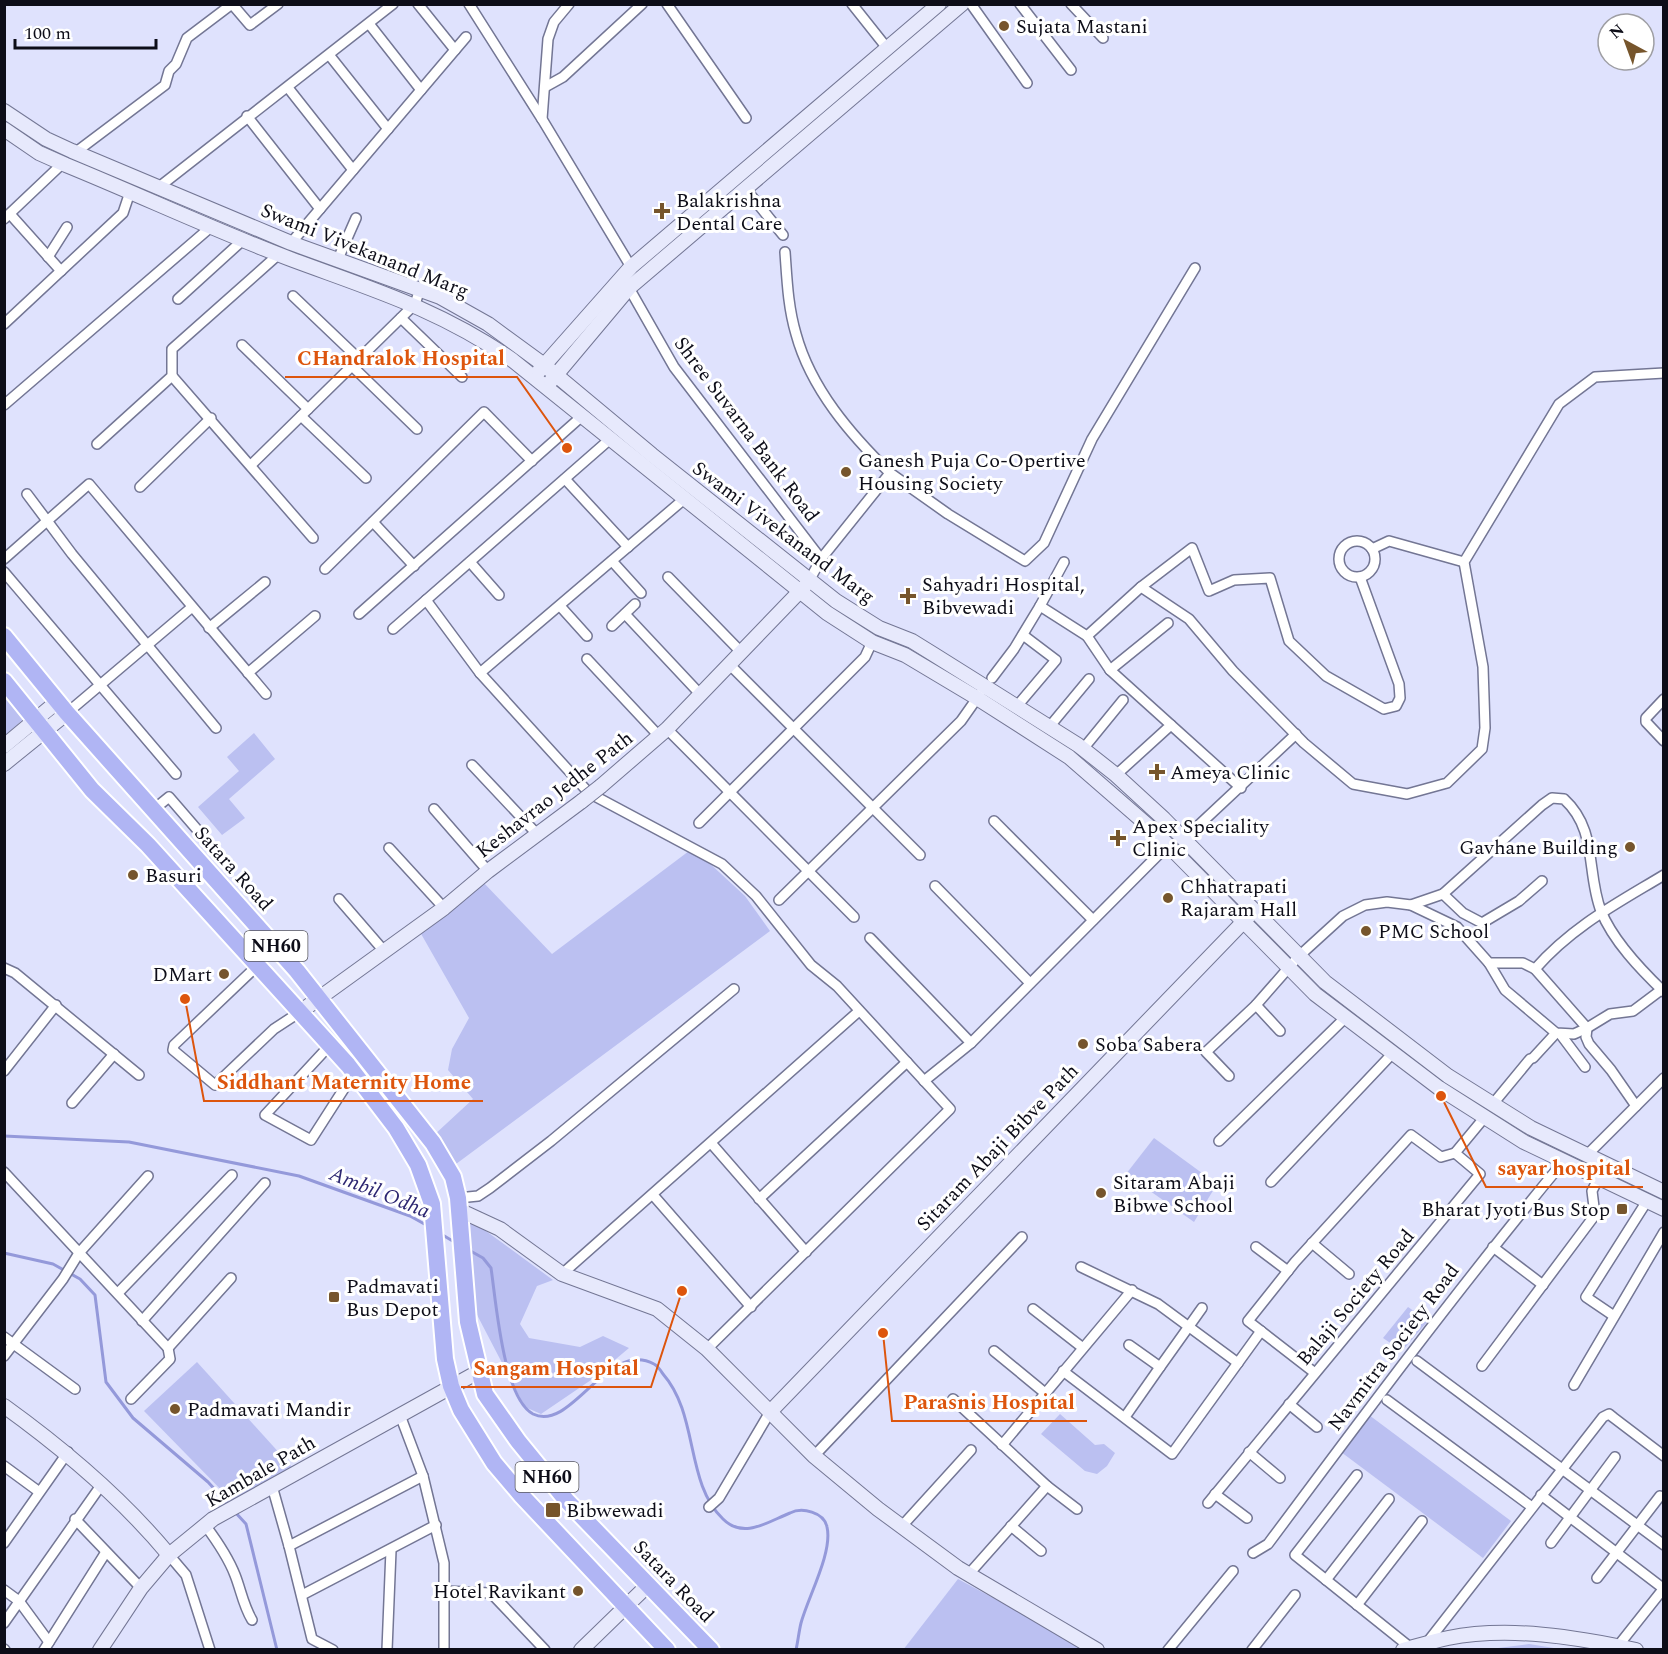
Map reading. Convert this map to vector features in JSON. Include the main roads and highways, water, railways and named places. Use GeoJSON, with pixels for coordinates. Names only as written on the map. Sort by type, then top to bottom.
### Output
{"type":"FeatureCollection","features":[{"type":"Feature","properties":{"kind":"highway","name":"Satara Road"},"geometry":{"type":"LineString","coordinates":[[4,636],[62,707],[320,998],[433,1143],[453,1177],[459,1210],[461,1263],[468,1322],[485,1394],[498,1415],[540,1469],[648,1586],[711,1650]]}},
{"type":"Feature","properties":{"kind":"highway","name":"NH60"},"geometry":{"type":"LineString","coordinates":[[4,681],[92,790],[148,846],[258,965],[354,1073],[396,1128],[418,1165],[432,1204],[444,1348],[451,1386],[477,1438],[494,1463],[596,1578],[627,1606],[667,1650]]}},
{"type":"Feature","properties":{"kind":"main road"},"geometry":{"type":"LineString","coordinates":[[534,378],[631,267],[887,48],[943,8],[962,4]]}},
{"type":"Feature","properties":{"kind":"main road"},"geometry":{"type":"LineString","coordinates":[[546,387],[629,288],[745,188],[943,8]]}},
{"type":"Feature","properties":{"kind":"main road","name":"Swami Vivekanand Marg"},"geometry":{"type":"LineString","coordinates":[[4,111],[46,139],[291,243],[440,297],[488,324],[544,365],[809,581],[879,628],[912,641],[989,682],[1017,706],[1083,749],[1116,775],[1184,839],[1298,957],[1364,1013],[1448,1076],[1492,1105],[1586,1156],[1664,1192]]}},
{"type":"Feature","properties":{"kind":"main road","name":"Swami Vivekanand Marg"},"geometry":{"type":"LineString","coordinates":[[4,129],[39,153],[62,164],[279,254],[415,304],[480,337],[546,387],[799,592],[872,642],[905,655],[1068,757],[1106,787],[1168,845],[1289,969],[1345,1018],[1392,1054],[1484,1118],[1563,1162],[1664,1209]]}},
{"type":"Feature","properties":{"kind":"main road","name":"Keshavrao Jedhe Path"},"geometry":{"type":"LineString","coordinates":[[300,1012],[444,908],[488,871],[602,786],[663,733],[809,581]]}},
{"type":"Feature","properties":{"kind":"main road"},"geometry":{"type":"LineString","coordinates":[[4,764],[40,725],[62,707]]}},
{"type":"Feature","properties":{"kind":"main road"},"geometry":{"type":"LineString","coordinates":[[4,746],[40,725]]}},
{"type":"Feature","properties":{"kind":"main road","name":"Sitaram Abaji Bibve Path"},"geometry":{"type":"LineString","coordinates":[[770,1412],[1254,911]]}},
{"type":"Feature","properties":{"kind":"main road"},"geometry":{"type":"LineString","coordinates":[[459,1210],[500,1229],[562,1274],[657,1309],[707,1349],[814,1456],[902,1526],[968,1575],[1097,1650]]}},
{"type":"Feature","properties":{"kind":"main road","name":"Kambale Path"},"geometry":{"type":"LineString","coordinates":[[100,1650],[141,1588],[169,1555],[205,1526],[238,1505],[478,1372]]}},
{"type":"Feature","properties":{"kind":"main road"},"geometry":{"type":"LineString","coordinates":[[4,1406],[68,1452],[139,1518],[169,1555]]}},
{"type":"Feature","properties":{"kind":"main road"},"geometry":{"type":"LineString","coordinates":[[581,1650],[648,1586]]}},
{"type":"Feature","properties":{"kind":"main road"},"geometry":{"type":"LineString","coordinates":[[1407,1649],[1449,1638],[1504,1634],[1580,1639],[1636,1650]]}},
{"type":"Feature","properties":{"kind":"waterway","name":"Ambil Odha"},"geometry":{"type":"LineString","coordinates":[[4,1136],[129,1142],[299,1176],[410,1216],[428,1226]]}},
{"type":"Feature","properties":{"kind":"waterway","name":"Ambil Odha"},"geometry":{"type":"LineString","coordinates":[[441,1234],[456,1243]]}},
{"type":"Feature","properties":{"kind":"waterway","name":"Ambil Odha"},"geometry":{"type":"LineString","coordinates":[[467,1249],[483,1258],[491,1268],[508,1369],[514,1389],[523,1404],[533,1414],[547,1416],[562,1411],[605,1374],[621,1364],[637,1360],[654,1364],[674,1391],[688,1428],[703,1487],[711,1504],[723,1519],[739,1528],[748,1528],[765,1524],[795,1511],[812,1512],[822,1518],[827,1527],[826,1549],[819,1575],[804,1612],[796,1650]]}},
{"type":"Feature","properties":{"kind":"waterway"},"geometry":{"type":"LineString","coordinates":[[4,1253],[53,1264],[80,1279],[95,1295],[106,1382],[133,1418],[208,1482],[229,1505]]}},
{"type":"Feature","properties":{"kind":"waterway"},"geometry":{"type":"LineString","coordinates":[[235,1512],[246,1524],[277,1650]]}},
{"type":"Feature","properties":{"kind":"place","name":"Sujata Mastani"},"geometry":{"type":"Point","coordinates":[1004,26]}},
{"type":"Feature","properties":{"kind":"place","name":"Balakrishna Dental Care"},"geometry":{"type":"Point","coordinates":[662,211]}},
{"type":"Feature","properties":{"kind":"place","name":"CHandralok Hospital"},"geometry":{"type":"Point","coordinates":[567,448]}},
{"type":"Feature","properties":{"kind":"place","name":"Ganesh Puja Co-Opertive Housing Society"},"geometry":{"type":"Point","coordinates":[846,472]}},
{"type":"Feature","properties":{"kind":"place","name":"Sahyadri Hospital, Bibvewadi"},"geometry":{"type":"Point","coordinates":[908,596]}},
{"type":"Feature","properties":{"kind":"place","name":"Ameya Clinic"},"geometry":{"type":"Point","coordinates":[1157,772]}},
{"type":"Feature","properties":{"kind":"place","name":"Apex Speciality Clinic"},"geometry":{"type":"Point","coordinates":[1118,838]}},
{"type":"Feature","properties":{"kind":"place","name":"Gavhane Building"},"geometry":{"type":"Point","coordinates":[1630,847]}},
{"type":"Feature","properties":{"kind":"place","name":"Basuri"},"geometry":{"type":"Point","coordinates":[133,875]}},
{"type":"Feature","properties":{"kind":"place","name":"Chhatrapati Rajaram Hall"},"geometry":{"type":"Point","coordinates":[1168,898]}},
{"type":"Feature","properties":{"kind":"place","name":"PMC School"},"geometry":{"type":"Point","coordinates":[1366,931]}},
{"type":"Feature","properties":{"kind":"place","name":"DMart"},"geometry":{"type":"Point","coordinates":[224,974]}},
{"type":"Feature","properties":{"kind":"place","name":"Siddhant Maternity Home"},"geometry":{"type":"Point","coordinates":[185,999]}},
{"type":"Feature","properties":{"kind":"place","name":"Soba Sabera"},"geometry":{"type":"Point","coordinates":[1083,1044]}},
{"type":"Feature","properties":{"kind":"place","name":"sayar hospital"},"geometry":{"type":"Point","coordinates":[1441,1096]}},
{"type":"Feature","properties":{"kind":"place","name":"Sitaram Abaji Bibwe School"},"geometry":{"type":"Point","coordinates":[1101,1193]}},
{"type":"Feature","properties":{"kind":"place","name":"Bharat Jyoti Bus Stop"},"geometry":{"type":"Point","coordinates":[1622,1209]}},
{"type":"Feature","properties":{"kind":"place","name":"Sangam Hospital"},"geometry":{"type":"Point","coordinates":[682,1291]}},
{"type":"Feature","properties":{"kind":"place","name":"Padmavati Bus Depot"},"geometry":{"type":"Point","coordinates":[334,1297]}},
{"type":"Feature","properties":{"kind":"place","name":"Parasnis Hospital"},"geometry":{"type":"Point","coordinates":[883,1333]}},
{"type":"Feature","properties":{"kind":"place","name":"Padmavati Mandir"},"geometry":{"type":"Point","coordinates":[175,1409]}},
{"type":"Feature","properties":{"kind":"place","name":"Bibwewadi"},"geometry":{"type":"Point","coordinates":[553,1510]}},
{"type":"Feature","properties":{"kind":"place","name":"Hotel Ravikant"},"geometry":{"type":"Point","coordinates":[578,1591]}}]}
